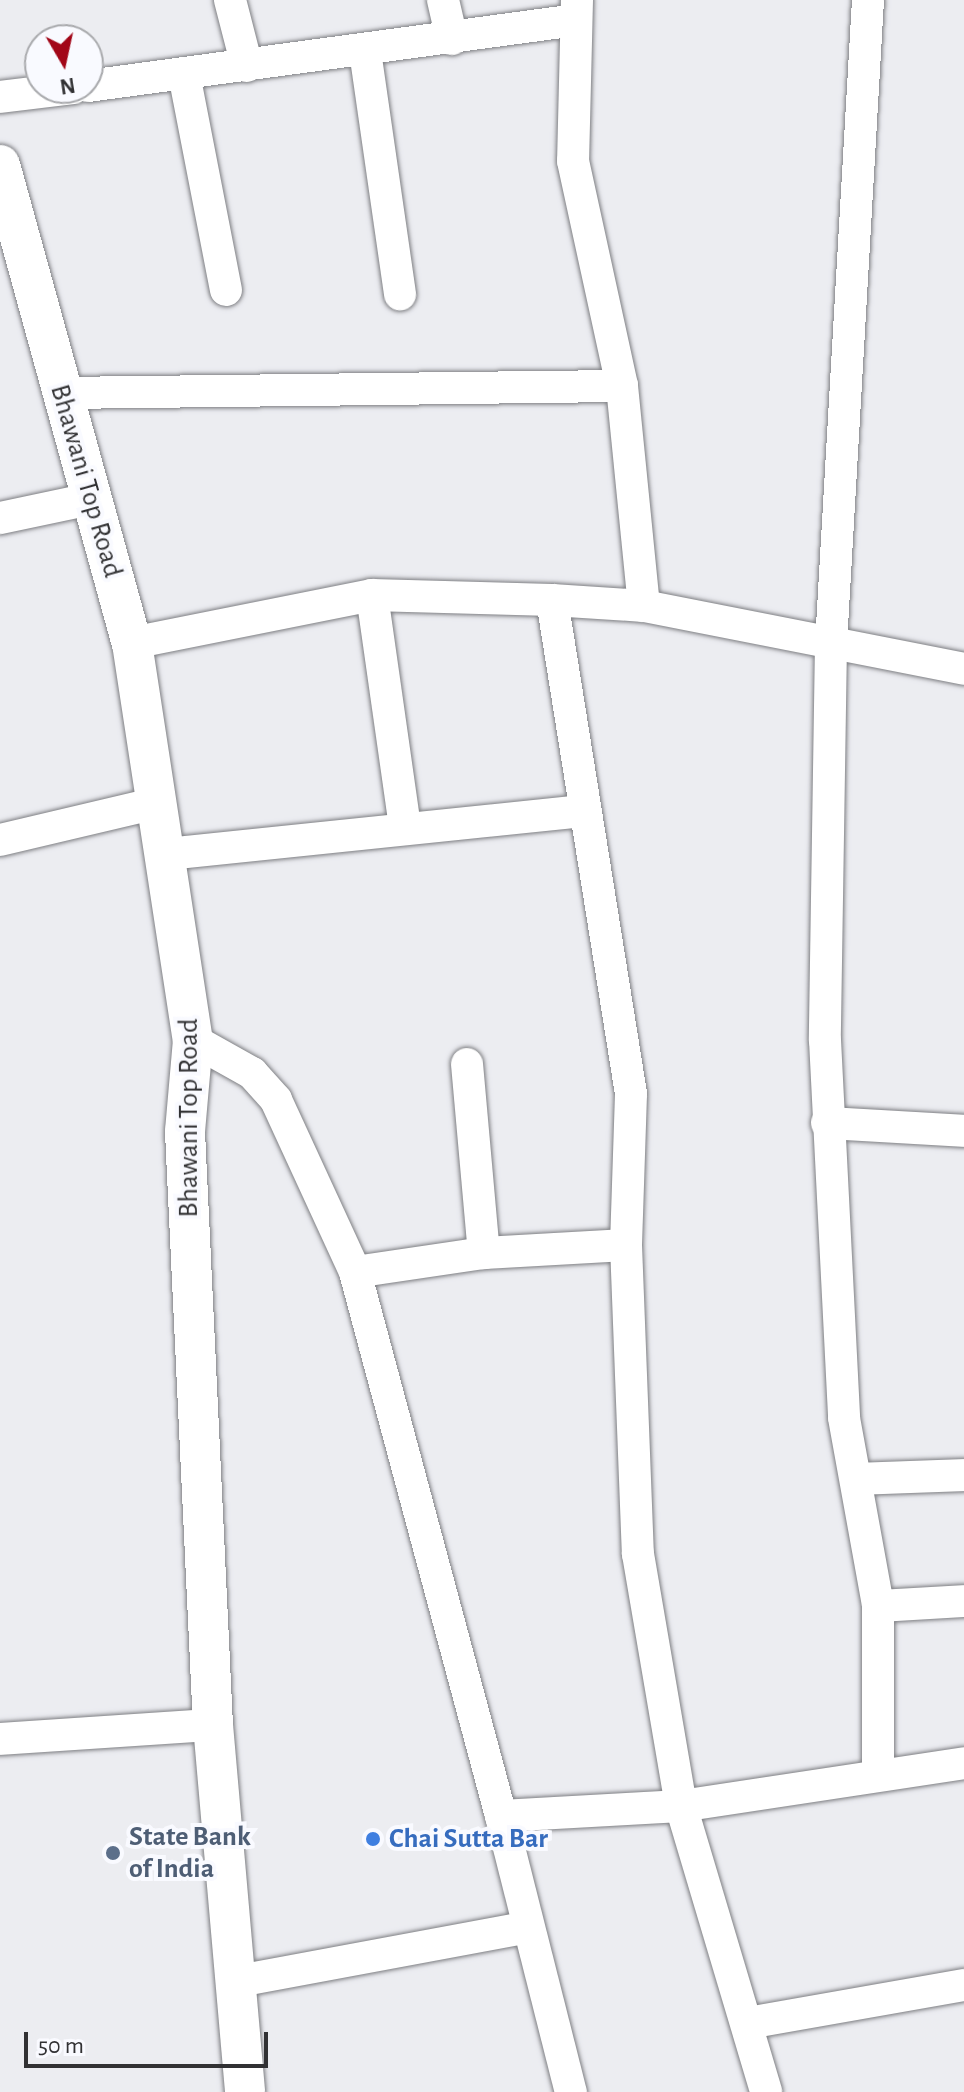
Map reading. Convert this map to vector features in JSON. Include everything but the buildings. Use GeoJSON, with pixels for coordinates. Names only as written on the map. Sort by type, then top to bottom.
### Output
{"type":"FeatureCollection","features":[{"type":"Feature","properties":{"kind":"street"},"geometry":{"type":"LineString","coordinates":[[230,0],[247,66]]}},
{"type":"Feature","properties":{"kind":"street"},"geometry":{"type":"LineString","coordinates":[[443,0],[452,39]]}},
{"type":"Feature","properties":{"kind":"street"},"geometry":{"type":"LineString","coordinates":[[868,0],[831,643],[827,1123],[844,1418],[878,1606],[878,1771]]}},
{"type":"Feature","properties":{"kind":"street"},"geometry":{"type":"LineString","coordinates":[[104,84],[452,39],[577,10],[573,161],[622,386],[644,606]]}},
{"type":"Feature","properties":{"kind":"street"},"geometry":{"type":"LineString","coordinates":[[365,51],[400,294]]}},
{"type":"Feature","properties":{"kind":"street"},"geometry":{"type":"LineString","coordinates":[[184,74],[226,290]]}},
{"type":"Feature","properties":{"kind":"street"},"geometry":{"type":"LineString","coordinates":[[0,97],[24,94]]}},
{"type":"Feature","properties":{"kind":"street","name":"Bhawani Top Road"},"geometry":{"type":"LineString","coordinates":[[0,165],[132,643],[167,854],[193,1040],[185,1132],[213,1725],[238,1981],[245,2092]]}},
{"type":"Feature","properties":{"kind":"street"},"geometry":{"type":"LineString","coordinates":[[62,393],[622,386]]}},
{"type":"Feature","properties":{"kind":"street"},"geometry":{"type":"LineString","coordinates":[[0,518],[90,499]]}},
{"type":"Feature","properties":{"kind":"street"},"geometry":{"type":"LineString","coordinates":[[132,643],[372,595],[552,600],[644,606],[964,669]]}},
{"type":"Feature","properties":{"kind":"street"},"geometry":{"type":"LineString","coordinates":[[372,595],[405,827]]}},
{"type":"Feature","properties":{"kind":"street"},"geometry":{"type":"LineString","coordinates":[[552,600],[583,811],[625,1029],[631,1094],[626,1245],[638,1554],[681,1806],[748,2023],[766,2092]]}},
{"type":"Feature","properties":{"kind":"street"},"geometry":{"type":"LineString","coordinates":[[0,840],[157,803]]}},
{"type":"Feature","properties":{"kind":"street"},"geometry":{"type":"LineString","coordinates":[[167,854],[583,811]]}},
{"type":"Feature","properties":{"kind":"street"},"geometry":{"type":"LineString","coordinates":[[193,1040],[252,1073],[276,1100],[355,1272],[501,1816],[524,1928],[571,2092]]}},
{"type":"Feature","properties":{"kind":"street"},"geometry":{"type":"LineString","coordinates":[[467,1064],[484,1253]]}},
{"type":"Feature","properties":{"kind":"street"},"geometry":{"type":"LineString","coordinates":[[827,1123],[964,1131]]}},
{"type":"Feature","properties":{"kind":"street"},"geometry":{"type":"LineString","coordinates":[[355,1272],[484,1253],[626,1245]]}},
{"type":"Feature","properties":{"kind":"street"},"geometry":{"type":"LineString","coordinates":[[857,1479],[964,1475]]}},
{"type":"Feature","properties":{"kind":"street"},"geometry":{"type":"LineString","coordinates":[[878,1606],[964,1601]]}},
{"type":"Feature","properties":{"kind":"street"},"geometry":{"type":"LineString","coordinates":[[0,1739],[213,1725]]}},
{"type":"Feature","properties":{"kind":"street"},"geometry":{"type":"LineString","coordinates":[[501,1816],[681,1806],[878,1771],[964,1763]]}},
{"type":"Feature","properties":{"kind":"street"},"geometry":{"type":"LineString","coordinates":[[238,1981],[524,1928]]}},
{"type":"Feature","properties":{"kind":"street"},"geometry":{"type":"LineString","coordinates":[[748,2023],[964,1985]]}},
{"type":"Feature","properties":{"kind":"place","name":"Chai Sutta Bar"},"geometry":{"type":"Point","coordinates":[373,1839]}},
{"type":"Feature","properties":{"kind":"place","name":"State Bank of India"},"geometry":{"type":"Point","coordinates":[113,1853]}}]}
